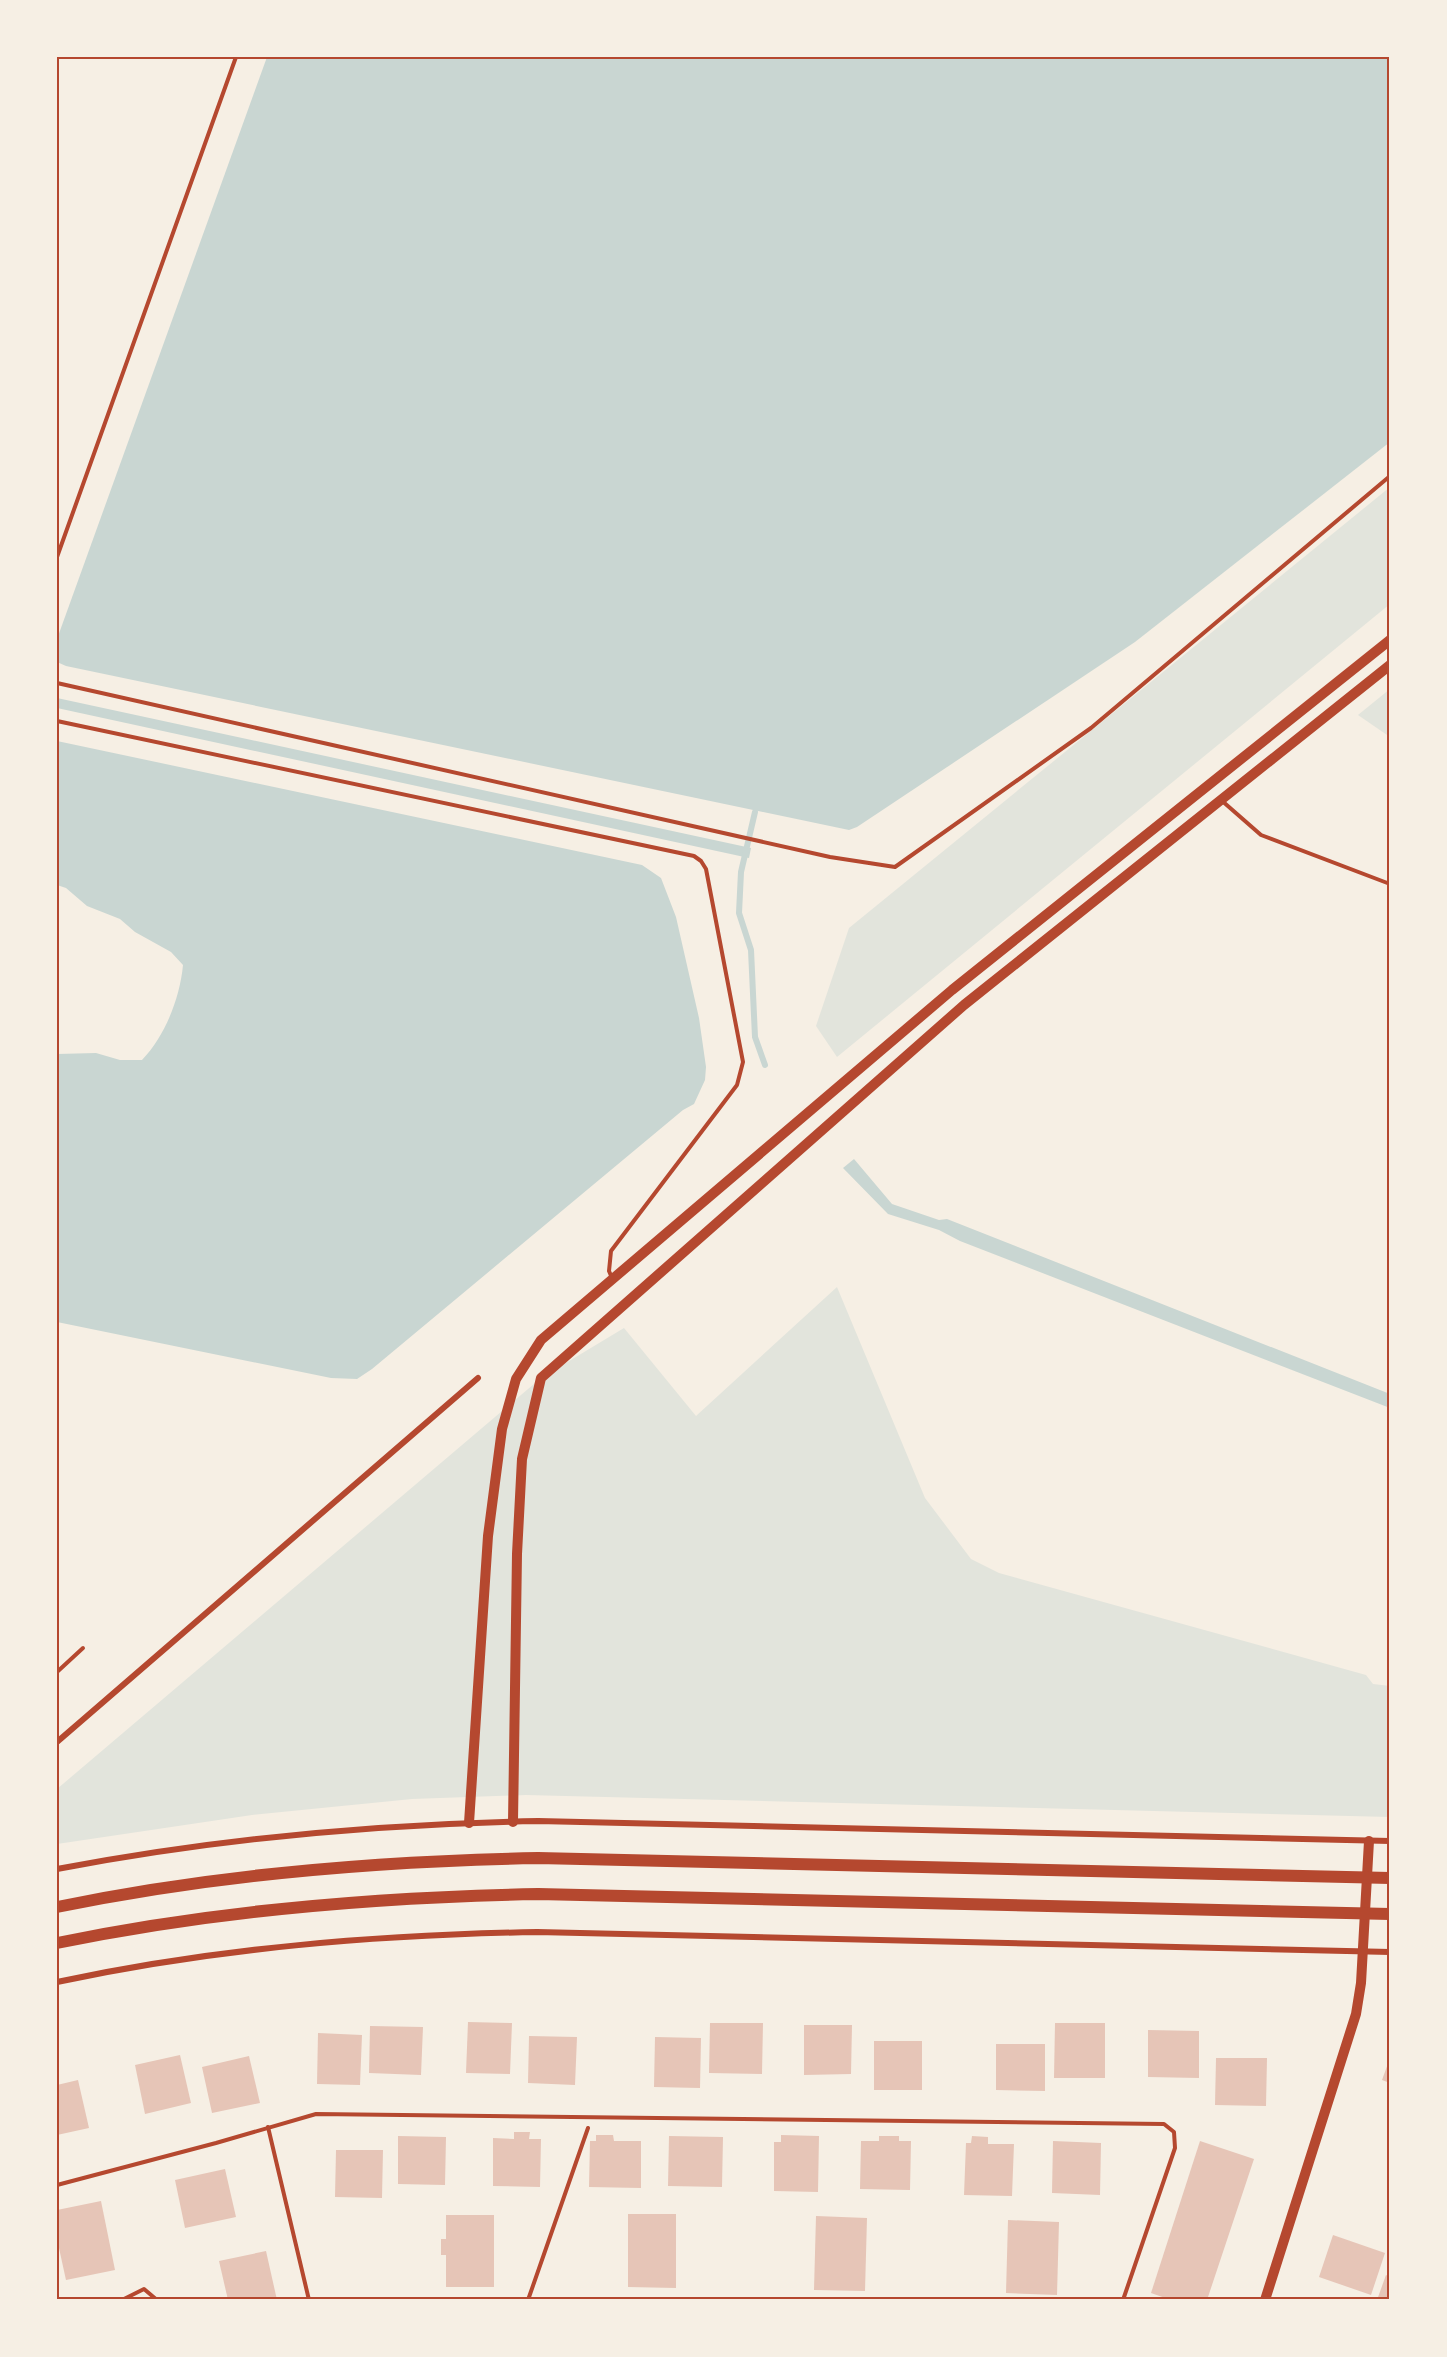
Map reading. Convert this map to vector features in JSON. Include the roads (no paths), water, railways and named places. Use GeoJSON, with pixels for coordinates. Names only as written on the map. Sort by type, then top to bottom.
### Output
{"type":"FeatureCollection","features":[{"type":"Feature","properties":{"kind":"main road"},"geometry":{"type":"LineString","coordinates":[[57,1907],[223,1878],[426,1860],[538,1858],[1390,1878]]}},
{"type":"Feature","properties":{"kind":"main road"},"geometry":{"type":"LineString","coordinates":[[57,1943],[227,1913],[439,1896],[538,1894],[1390,1914]]}},
{"type":"Feature","properties":{"kind":"street"},"geometry":{"type":"LineString","coordinates":[[469,1823],[488,1536],[502,1429],[516,1379],[541,1340],[952,990],[1390,640]]}},
{"type":"Feature","properties":{"kind":"street"},"geometry":{"type":"LineString","coordinates":[[513,1822],[517,1554],[522,1459],[541,1378],[964,1005],[1390,665]]}},
{"type":"Feature","properties":{"kind":"street"},"geometry":{"type":"LineString","coordinates":[[57,1742],[478,1378]]}},
{"type":"Feature","properties":{"kind":"street"},"geometry":{"type":"LineString","coordinates":[[57,1869],[218,1841],[366,1827],[513,1822],[1390,1841]]}},
{"type":"Feature","properties":{"kind":"street"},"geometry":{"type":"LineString","coordinates":[[1265,2300],[1356,2014],[1363,1951],[1370,1841]]}},
{"type":"Feature","properties":{"kind":"street"},"geometry":{"type":"LineString","coordinates":[[57,1982],[232,1951],[440,1933],[537,1932],[1390,1952]]}},
{"type":"Feature","properties":{"kind":"lane"},"geometry":{"type":"LineString","coordinates":[[57,557],[236,57]]}},
{"type":"Feature","properties":{"kind":"lane"},"geometry":{"type":"LineString","coordinates":[[57,683],[741,838],[830,857],[895,867],[1091,728],[1390,476]]}},
{"type":"Feature","properties":{"kind":"lane"},"geometry":{"type":"LineString","coordinates":[[57,721],[694,856],[701,861],[705,869],[743,1062],[741,1075],[737,1085],[612,1251],[609,1271],[612,1279]]}},
{"type":"Feature","properties":{"kind":"lane"},"geometry":{"type":"LineString","coordinates":[[1221,800],[1261,835],[1390,884]]}},
{"type":"Feature","properties":{"kind":"lane"},"geometry":{"type":"LineString","coordinates":[[57,1672],[83,1648]]}},
{"type":"Feature","properties":{"kind":"lane"},"geometry":{"type":"LineString","coordinates":[[57,2185],[316,2114],[1164,2124],[1174,2132],[1175,2148],[1123,2300]]}},
{"type":"Feature","properties":{"kind":"lane"},"geometry":{"type":"LineString","coordinates":[[268,2127],[309,2300]]}},
{"type":"Feature","properties":{"kind":"waterway"},"geometry":{"type":"LineString","coordinates":[[755,812],[741,872],[739,913],[751,950],[755,1037],[765,1065]]}}]}
